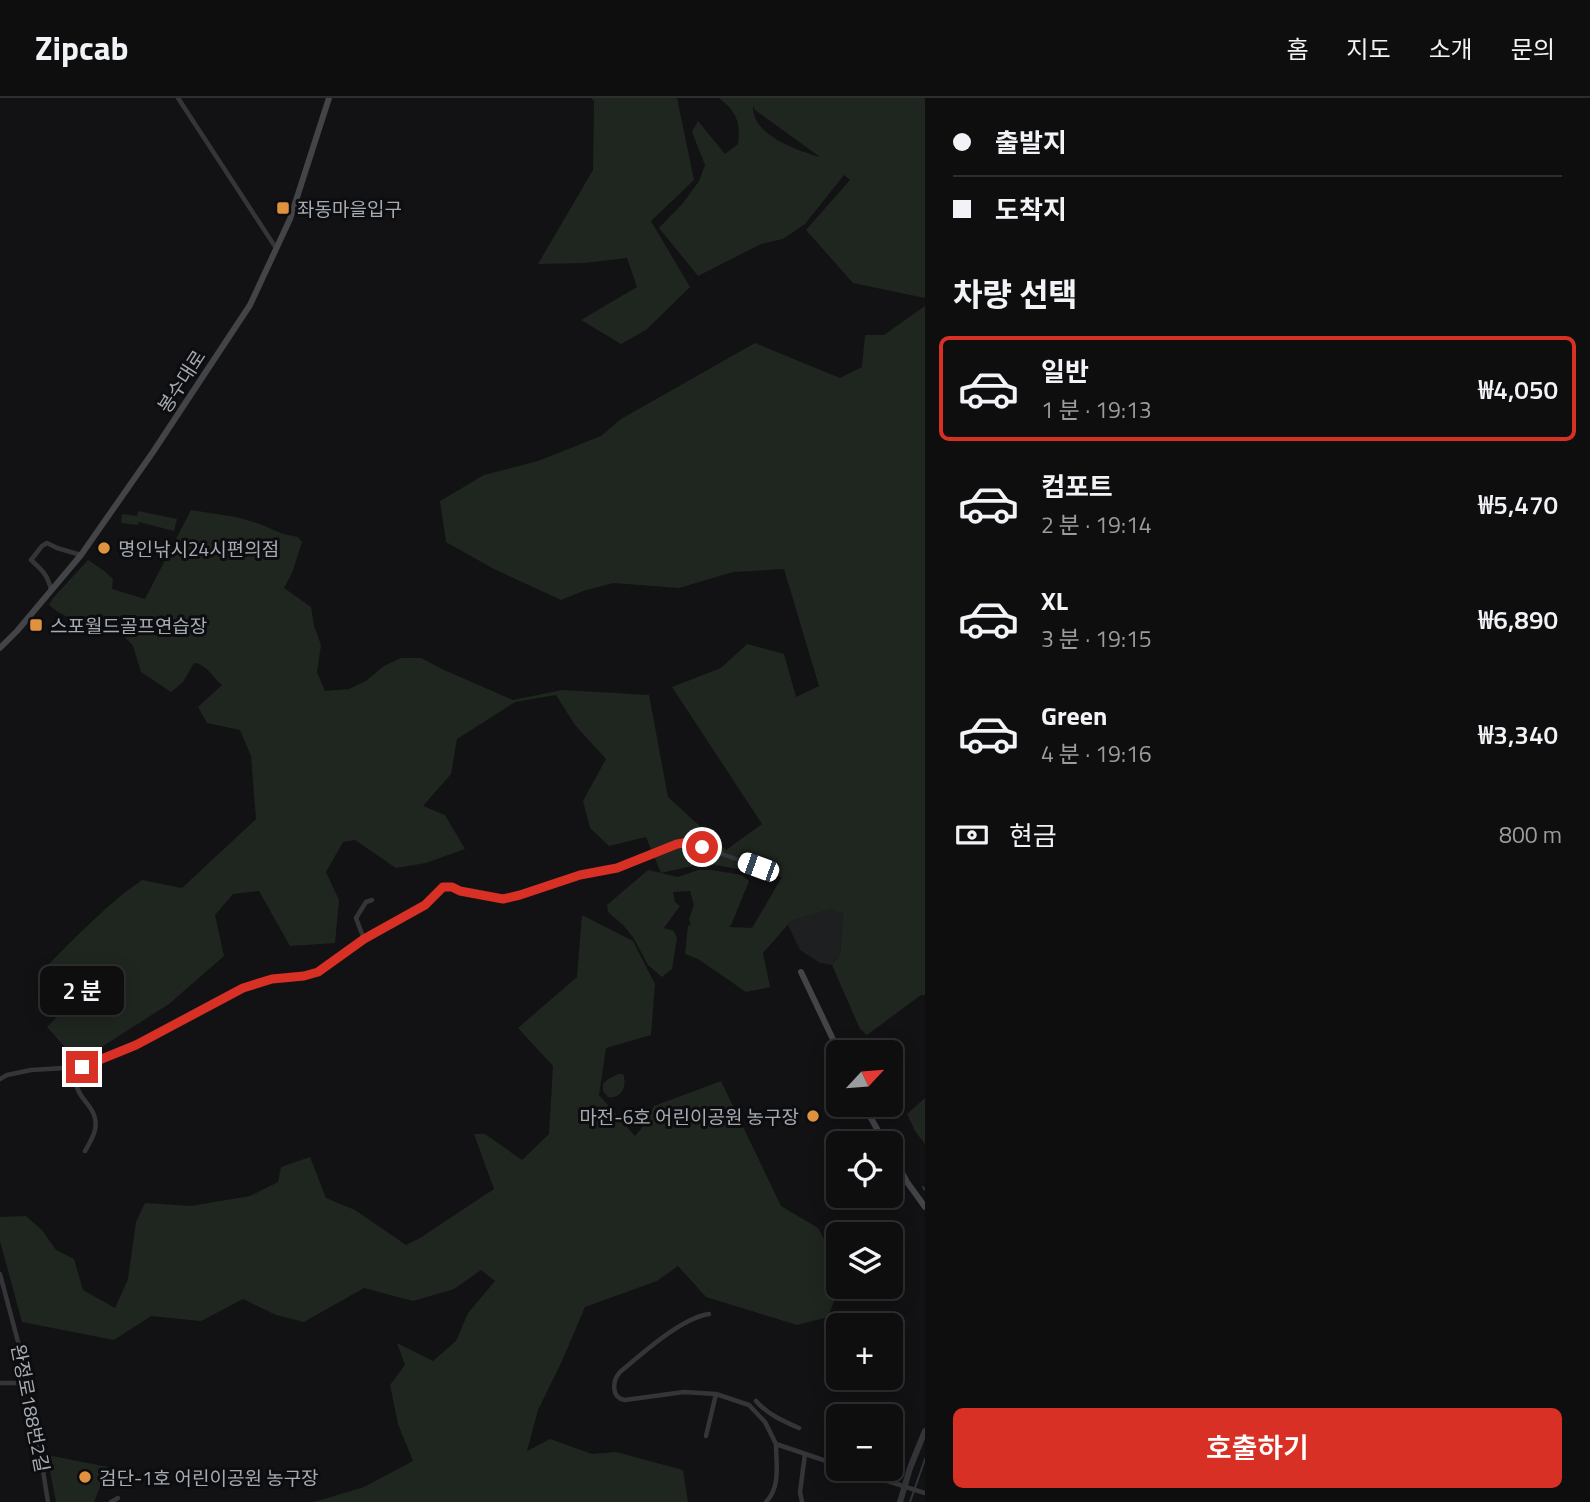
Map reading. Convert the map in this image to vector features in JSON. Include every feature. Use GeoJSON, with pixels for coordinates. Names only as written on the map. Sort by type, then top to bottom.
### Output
{"type":"FeatureCollection","features":[{"type":"Feature","properties":{"kind":"main road","name":"봉수대로"},"geometry":{"type":"LineString","coordinates":[[0,648],[81,555],[250,305],[290,219],[328,98]]}},
{"type":"Feature","properties":{"kind":"main road"},"geometry":{"type":"LineString","coordinates":[[801,972],[833,1040]]}},
{"type":"Feature","properties":{"kind":"main road"},"geometry":{"type":"LineString","coordinates":[[903,1175],[925,1207]]}},
{"type":"Feature","properties":{"kind":"street"},"geometry":{"type":"LineString","coordinates":[[178,98],[277,249]]}},
{"type":"Feature","properties":{"kind":"street"},"geometry":{"type":"LineString","coordinates":[[51,590],[45,572],[31,560],[42,546],[47,543],[81,555]]}},
{"type":"Feature","properties":{"kind":"street"},"geometry":{"type":"LineString","coordinates":[[0,1079],[31,1070],[82,1067],[136,1045],[243,988],[272,979],[318,972],[364,939],[425,905],[439,890],[447,886],[503,899],[580,875],[617,868],[677,844],[689,842],[758,867]]}},
{"type":"Feature","properties":{"kind":"street"},"geometry":{"type":"LineString","coordinates":[[364,939],[356,918],[366,902],[372,900]]}},
{"type":"Feature","properties":{"kind":"street"},"geometry":{"type":"LineString","coordinates":[[75,1068],[78,1091],[93,1111],[95,1119],[94,1136],[85,1151]]}},
{"type":"Feature","properties":{"kind":"street","name":"완정로188번2길"},"geometry":{"type":"LineString","coordinates":[[0,1274],[29,1382],[48,1502]]}},
{"type":"Feature","properties":{"kind":"street"},"geometry":{"type":"LineString","coordinates":[[709,1314],[700,1315],[683,1324],[616,1376],[615,1395],[625,1401],[684,1392],[716,1394],[749,1405],[765,1422],[776,1444],[776,1484],[766,1502]]}},
{"type":"Feature","properties":{"kind":"street"},"geometry":{"type":"LineString","coordinates":[[0,1384],[29,1382]]}},
{"type":"Feature","properties":{"kind":"street"},"geometry":{"type":"LineString","coordinates":[[706,1436],[716,1394]]}},
{"type":"Feature","properties":{"kind":"street"},"geometry":{"type":"LineString","coordinates":[[756,1401],[779,1420],[799,1428]]}},
{"type":"Feature","properties":{"kind":"street"},"geometry":{"type":"LineString","coordinates":[[900,1502],[908,1488],[925,1431]]}},
{"type":"Feature","properties":{"kind":"street"},"geometry":{"type":"LineString","coordinates":[[776,1444],[826,1461]]}},
{"type":"Feature","properties":{"kind":"street"},"geometry":{"type":"LineString","coordinates":[[802,1502],[800,1492],[805,1454]]}},
{"type":"Feature","properties":{"kind":"street"},"geometry":{"type":"LineString","coordinates":[[887,1481],[924,1492]]}},
{"type":"Feature","properties":{"kind":"street"},"geometry":{"type":"LineString","coordinates":[[111,1502],[118,1498]]}},
{"type":"Feature","properties":{"kind":"shaded area"},"geometry":{"type":"Polygon","coordinates":[[[591,98],[677,98],[694,180],[651,221],[690,287],[646,330],[621,344],[581,320],[637,287],[627,258],[538,264],[593,170],[594,101],[591,98]]]}},
{"type":"Feature","properties":{"kind":"shaded area"},"geometry":{"type":"Polygon","coordinates":[[[719,98],[925,98],[925,298],[853,283],[806,230],[850,180],[844,175],[805,224],[783,239],[761,244],[698,276],[659,228],[683,203],[699,181],[705,165],[692,132],[698,121],[725,154],[738,144],[738,123],[719,98]],[[753,106],[755,116],[767,133],[799,150],[820,157],[753,106]]]}},
{"type":"Feature","properties":{"kind":"shaded area"},"geometry":{"type":"Polygon","coordinates":[[[925,306],[925,995],[921,995],[867,1035],[860,1029],[832,965],[840,955],[843,914],[831,909],[792,920],[763,953],[770,987],[746,992],[698,959],[685,954],[688,926],[691,925],[689,919],[694,905],[690,891],[673,892],[675,902],[680,906],[664,928],[674,931],[677,938],[672,969],[662,977],[648,965],[633,937],[608,912],[607,905],[648,870],[678,877],[698,870],[742,875],[749,881],[729,927],[752,928],[782,877],[705,863],[661,873],[646,837],[609,846],[590,828],[583,801],[606,759],[575,725],[556,695],[515,702],[457,739],[451,774],[423,806],[445,815],[465,849],[426,863],[396,868],[355,840],[343,842],[326,872],[339,900],[335,943],[290,946],[259,891],[233,894],[215,915],[224,956],[169,1004],[78,1062],[47,1027],[84,990],[63,987],[48,965],[70,943],[104,910],[142,880],[182,888],[256,819],[251,756],[240,730],[207,723],[198,707],[222,685],[210,672],[194,663],[183,682],[171,692],[141,672],[133,646],[108,618],[96,618],[85,626],[49,605],[88,560],[113,579],[112,589],[145,599],[191,510],[236,517],[298,537],[302,542],[284,588],[311,607],[321,645],[317,672],[325,691],[349,689],[401,658],[421,658],[513,700],[562,690],[649,695],[668,797],[726,850],[762,824],[672,687],[721,668],[747,644],[784,654],[796,697],[819,686],[784,569],[733,572],[679,588],[613,583],[561,600],[494,569],[446,542],[440,501],[484,475],[538,461],[601,436],[621,419],[755,343],[840,378],[862,367],[865,335],[884,335],[925,306]]]}},
{"type":"Feature","properties":{"kind":"shaded area"},"geometry":{"type":"Polygon","coordinates":[[[138,511],[177,519],[174,531],[139,522],[138,525],[121,523],[122,514],[137,516],[138,511]]]}},
{"type":"Feature","properties":{"kind":"shaded area"},"geometry":{"type":"Polygon","coordinates":[[[831,909],[843,914],[840,955],[832,965],[820,963],[800,950],[788,925],[792,919],[831,909]]]}},
{"type":"Feature","properties":{"kind":"shaded area"},"geometry":{"type":"Polygon","coordinates":[[[582,915],[633,941],[655,984],[651,1035],[606,1048],[599,1095],[635,1136],[654,1106],[721,1081],[781,1206],[818,1228],[826,1243],[826,1299],[835,1299],[826,1318],[797,1325],[706,1297],[678,1266],[657,1281],[585,1307],[538,1410],[527,1451],[550,1439],[592,1454],[616,1452],[683,1470],[688,1502],[314,1502],[364,1487],[413,1461],[398,1424],[390,1385],[405,1365],[397,1343],[433,1361],[456,1341],[468,1313],[495,1281],[481,1270],[454,1289],[413,1301],[364,1288],[304,1322],[276,1315],[243,1299],[201,1321],[151,1316],[114,1340],[22,1322],[0,1241],[0,1217],[26,1216],[42,1230],[56,1250],[74,1259],[83,1290],[115,1308],[128,1279],[136,1222],[145,1203],[191,1206],[250,1196],[278,1182],[281,1167],[310,1157],[326,1198],[355,1210],[406,1245],[420,1238],[494,1189],[474,1134],[485,1134],[522,1160],[549,1134],[553,1066],[518,1028],[577,977],[582,915]]]}},
{"type":"Feature","properties":{"kind":"shaded area"},"geometry":{"type":"Polygon","coordinates":[[[618,1074],[623,1074],[624,1087],[617,1096],[608,1097],[603,1091],[603,1084],[618,1074]]]}},
{"type":"Feature","properties":{"kind":"shaded area"},"geometry":{"type":"Polygon","coordinates":[[[925,1098],[925,1144],[907,1114],[925,1098]]]}},
{"type":"Feature","properties":{"kind":"shaded area"},"geometry":{"type":"Polygon","coordinates":[[[47,1455],[108,1467],[94,1502],[56,1502],[47,1455]]]}},
{"type":"Feature","properties":{"kind":"waterway"},"geometry":{"type":"LineString","coordinates":[[910,1502],[925,1459]]}},
{"type":"Feature","properties":{"kind":"place","name":"좌동마을입구"},"geometry":{"type":"Point","coordinates":[283,208]}},
{"type":"Feature","properties":{"kind":"place","name":"명인낚시24시편의점"},"geometry":{"type":"Point","coordinates":[104,548]}},
{"type":"Feature","properties":{"kind":"place","name":"스포월드골프연습장"},"geometry":{"type":"Point","coordinates":[36,625]}},
{"type":"Feature","properties":{"kind":"place","name":"마전-6호 어린이공원 농구장"},"geometry":{"type":"Point","coordinates":[813,1116]}},
{"type":"Feature","properties":{"kind":"place","name":"검단-1호 어린이공원 농구장"},"geometry":{"type":"Point","coordinates":[85,1477]}},
{"type":"Feature","properties":{"kind":"route"},"geometry":{"type":"LineString","coordinates":[[82,1067],[136,1045],[243,988],[272,979],[318,972],[364,939],[425,905],[443,887],[503,899],[580,875],[617,868],[677,844],[689,842],[702,847]]}}]}
